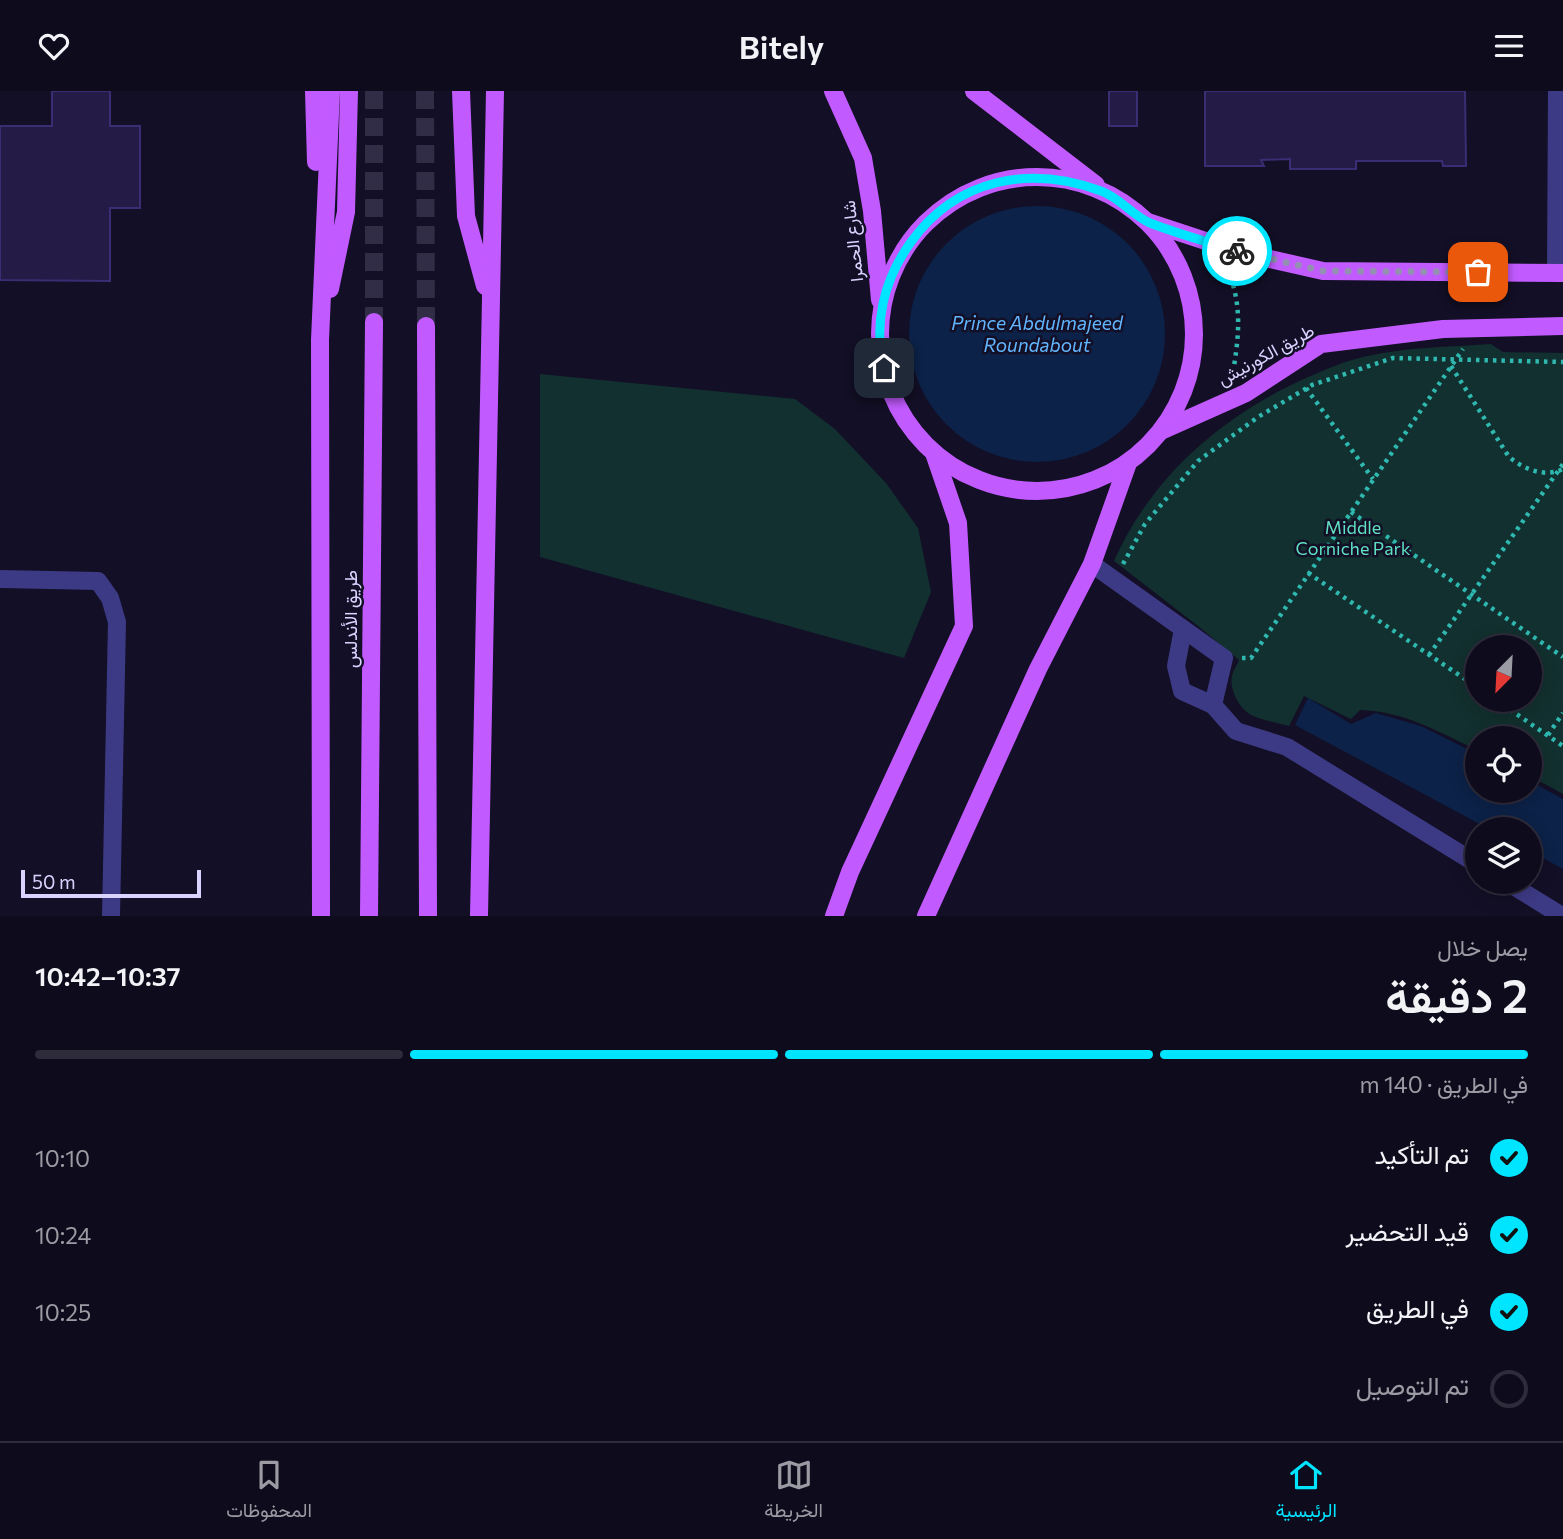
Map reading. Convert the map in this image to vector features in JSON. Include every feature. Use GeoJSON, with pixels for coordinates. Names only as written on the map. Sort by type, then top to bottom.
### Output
{"type":"FeatureCollection","features":[{"type":"Feature","properties":{"kind":"main road"},"geometry":{"type":"LineString","coordinates":[[314,91],[320,340],[321,916]]}},
{"type":"Feature","properties":{"kind":"main road"},"geometry":{"type":"LineString","coordinates":[[320,340],[331,91]]}},
{"type":"Feature","properties":{"kind":"main road"},"geometry":{"type":"LineString","coordinates":[[320,340],[346,212],[349,91]]}},
{"type":"Feature","properties":{"kind":"main road"},"geometry":{"type":"LineString","coordinates":[[460,91],[466,216],[491,306]]}},
{"type":"Feature","properties":{"kind":"main road"},"geometry":{"type":"LineString","coordinates":[[479,916],[495,91]]}},
{"type":"Feature","properties":{"kind":"main road","name":"شارع الحمرا"},"geometry":{"type":"LineString","coordinates":[[833,91],[863,157],[872,211],[881,309]]}},
{"type":"Feature","properties":{"kind":"main road"},"geometry":{"type":"LineString","coordinates":[[974,91],[1104,192],[1148,222],[1239,252],[1323,271],[1559,272]]}},
{"type":"Feature","properties":{"kind":"main road"},"geometry":{"type":"LineString","coordinates":[[1104,192],[1057,178],[1045,178],[1009,179],[963,194],[924,223],[896,262],[881,309],[879,349],[889,388],[907,423],[934,453],[963,473],[995,485],[1030,491],[1064,489],[1097,480],[1128,463],[1163,430],[1185,391],[1195,346],[1191,301],[1175,258],[1148,222]]}},
{"type":"Feature","properties":{"kind":"main road","name":"طريق الأندلس"},"geometry":{"type":"LineString","coordinates":[[369,916],[374,322]]}},
{"type":"Feature","properties":{"kind":"main road"},"geometry":{"type":"LineString","coordinates":[[426,326],[428,916]]}},
{"type":"Feature","properties":{"kind":"main road","name":"طريق الكورنيش"},"geometry":{"type":"LineString","coordinates":[[1163,430],[1242,395],[1321,344],[1443,329],[1563,326]]}},
{"type":"Feature","properties":{"kind":"main road"},"geometry":{"type":"LineString","coordinates":[[834,916],[850,872],[964,625],[958,523],[934,453]]}},
{"type":"Feature","properties":{"kind":"main road"},"geometry":{"type":"LineString","coordinates":[[926,916],[1038,669],[1092,563],[1128,463]]}},
{"type":"Feature","properties":{"kind":"street"},"geometry":{"type":"LineString","coordinates":[[1557,91],[1559,272]]}},
{"type":"Feature","properties":{"kind":"street"},"geometry":{"type":"LineString","coordinates":[[1092,563],[1224,658],[1213,705]]}},
{"type":"Feature","properties":{"kind":"street"},"geometry":{"type":"LineString","coordinates":[[0,579],[98,581],[110,598],[117,622],[111,916]]}},
{"type":"Feature","properties":{"kind":"street"},"geometry":{"type":"LineString","coordinates":[[1183,629],[1175,666],[1182,691],[1213,705],[1237,731],[1287,747],[1465,857]]}},
{"type":"Feature","properties":{"kind":"street"},"geometry":{"type":"LineString","coordinates":[[1526,894],[1562,916]]}},
{"type":"Feature","properties":{"kind":"path"},"geometry":{"type":"LineString","coordinates":[[1239,252],[1229,273],[1236,292],[1240,333],[1233,372],[1242,395]]}},
{"type":"Feature","properties":{"kind":"path"},"geometry":{"type":"LineString","coordinates":[[1224,658],[1251,658],[1478,328]]}},
{"type":"Feature","properties":{"kind":"path"},"geometry":{"type":"LineString","coordinates":[[1114,580],[1145,524],[1198,461],[1258,417],[1306,388],[1393,358],[1563,362]]}},
{"type":"Feature","properties":{"kind":"path"},"geometry":{"type":"LineString","coordinates":[[1451,366],[1509,457],[1528,469],[1548,474],[1560,471]]}},
{"type":"Feature","properties":{"kind":"path"},"geometry":{"type":"LineString","coordinates":[[1306,388],[1373,479]]}},
{"type":"Feature","properties":{"kind":"path"},"geometry":{"type":"LineString","coordinates":[[1429,655],[1563,464]]}},
{"type":"Feature","properties":{"kind":"path"},"geometry":{"type":"LineString","coordinates":[[1350,512],[1563,657]]}},
{"type":"Feature","properties":{"kind":"path"},"geometry":{"type":"LineString","coordinates":[[1308,573],[1465,679]]}},
{"type":"Feature","properties":{"kind":"path"},"geometry":{"type":"LineString","coordinates":[[1514,712],[1563,746]]}},
{"type":"Feature","properties":{"kind":"path"},"geometry":{"type":"LineString","coordinates":[[1548,735],[1563,713]]}},
{"type":"Feature","properties":{"kind":"green space","name":"Middle Corniche Park"},"geometry":{"type":"Polygon","coordinates":[[[1491,344],[1503,352],[1563,353],[1563,794],[1542,783],[1542,726],[1465,726],[1465,744],[1391,714],[1360,710],[1351,719],[1304,696],[1289,726],[1251,715],[1239,703],[1232,687],[1232,676],[1239,660],[1114,561],[1149,501],[1171,474],[1222,427],[1281,390],[1313,375],[1357,359],[1411,349],[1491,344]]]}},
{"type":"Feature","properties":{"kind":"green space"},"geometry":{"type":"Polygon","coordinates":[[[540,374],[795,399],[835,429],[886,483],[918,528],[931,592],[904,658],[540,557],[540,374]]]}},
{"type":"Feature","properties":{"kind":"water","name":"Prince Abdulmajeed Roundabout"},"geometry":{"type":"Polygon","coordinates":[[[1037,206],[1086,216],[1118,235],[1136,253],[1155,285],[1165,334],[1155,383],[1136,415],[1118,433],[1086,452],[1037,462],[988,452],[956,433],[938,415],[919,383],[909,334],[919,285],[938,253],[956,235],[988,216],[1037,206]]]}},
{"type":"Feature","properties":{"kind":"water"},"geometry":{"type":"Polygon","coordinates":[[[1308,698],[1351,724],[1376,713],[1421,726],[1465,748],[1465,803],[1542,803],[1542,788],[1563,799],[1563,869],[1542,858],[1542,817],[1467,817],[1295,725],[1308,698]]]}},
{"type":"Feature","properties":{"kind":"building"},"geometry":{"type":"Polygon","coordinates":[[[52,91],[110,91],[110,126],[140,126],[140,208],[110,208],[110,281],[0,280],[0,126],[52,126],[52,91]]]}},
{"type":"Feature","properties":{"kind":"building"},"geometry":{"type":"Polygon","coordinates":[[[1109,91],[1137,91],[1137,126],[1109,126],[1109,91]]]}},
{"type":"Feature","properties":{"kind":"building"},"geometry":{"type":"Polygon","coordinates":[[[1205,91],[1465,91],[1466,166],[1443,166],[1442,161],[1356,161],[1356,169],[1290,169],[1290,159],[1261,160],[1264,166],[1205,166],[1205,91]]]}},
{"type":"Feature","properties":{"kind":"tunnel"},"geometry":{"type":"LineString","coordinates":[[374,91],[374,322]]}},
{"type":"Feature","properties":{"kind":"tunnel"},"geometry":{"type":"LineString","coordinates":[[425,91],[426,326]]}},
{"type":"Feature","properties":{"kind":"way so far"},"geometry":{"type":"LineString","coordinates":[[1237,251],[1323,271],[1478,272]]}},
{"type":"Feature","properties":{"kind":"route"},"geometry":{"type":"LineString","coordinates":[[884,368],[879,349],[881,309],[896,262],[924,223],[963,194],[1009,179],[1057,178],[1104,192],[1148,222],[1237,251]]}}]}
